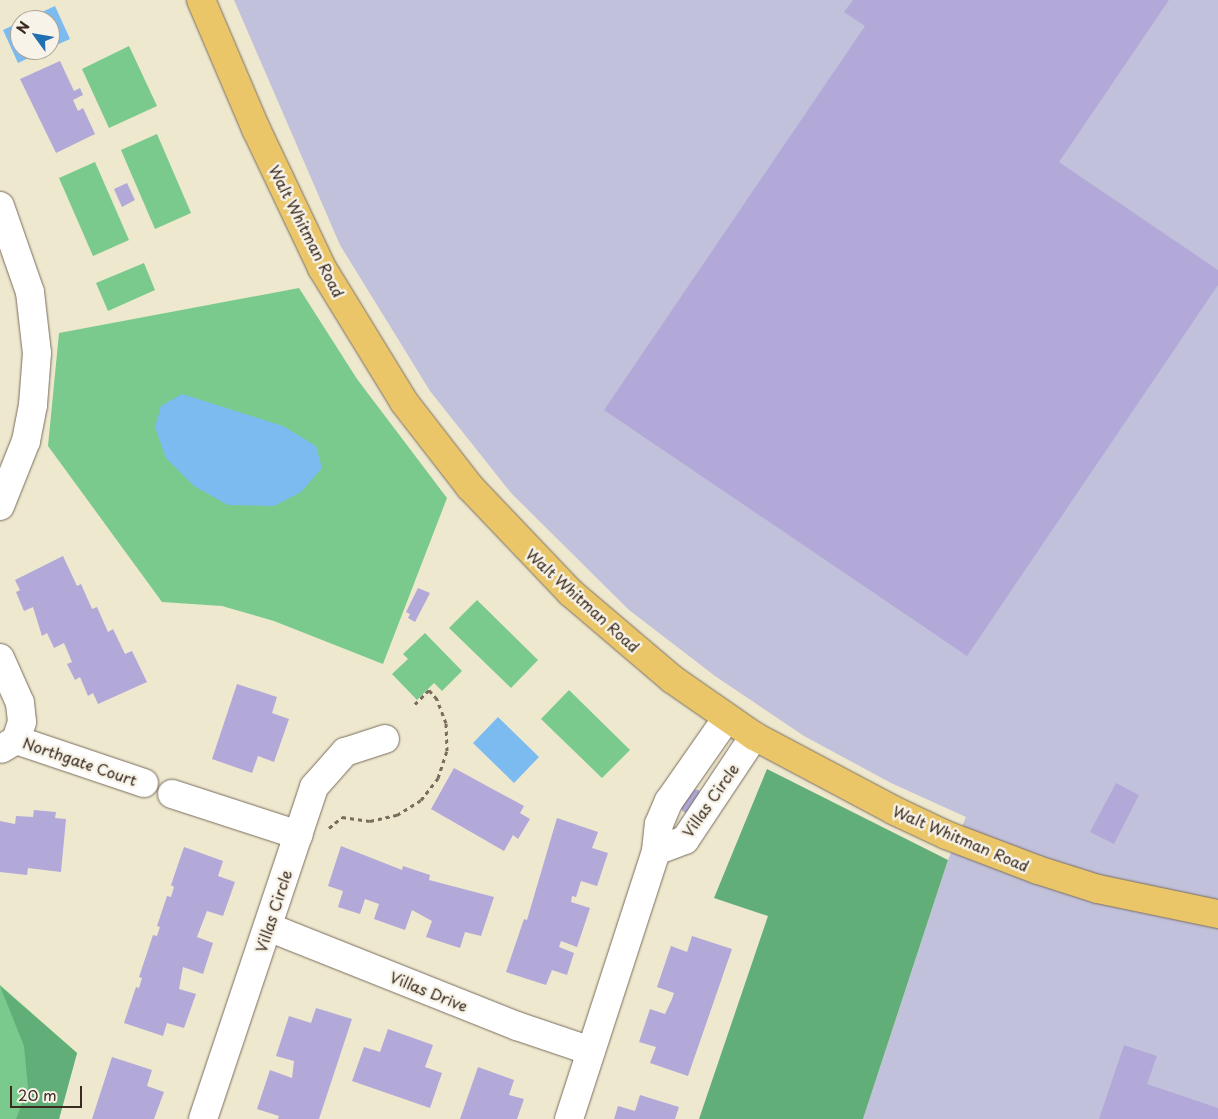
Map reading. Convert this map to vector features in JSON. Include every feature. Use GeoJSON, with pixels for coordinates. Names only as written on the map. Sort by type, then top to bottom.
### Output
{"type":"FeatureCollection","features":[{"type":"Feature","properties":{"kind":"main road","name":"Walt Whitman Road"},"geometry":{"type":"LineString","coordinates":[[201,0],[256,129],[322,268],[404,402],[470,487],[530,554],[620,636],[727,718],[754,736],[946,835],[1038,870],[1098,889],[1218,914]]}},
{"type":"Feature","properties":{"kind":"street"},"geometry":{"type":"LineString","coordinates":[[0,206],[30,292],[37,353],[33,405],[26,441],[0,506]]}},
{"type":"Feature","properties":{"kind":"street","name":"Northgate Court"},"geometry":{"type":"LineString","coordinates":[[0,658],[20,703],[22,722],[8,744],[144,783]]}},
{"type":"Feature","properties":{"kind":"street","name":"Villas Circle"},"geometry":{"type":"LineString","coordinates":[[569,1119],[656,851],[659,824],[670,801],[727,718]]}},
{"type":"Feature","properties":{"kind":"street","name":"Villas Circle"},"geometry":{"type":"LineString","coordinates":[[656,851],[685,840],[754,736]]}},
{"type":"Feature","properties":{"kind":"street","name":"Villas Circle"},"geometry":{"type":"LineString","coordinates":[[203,1119],[314,787],[345,752],[385,738]]}},
{"type":"Feature","properties":{"kind":"street"},"geometry":{"type":"LineString","coordinates":[[172,794],[298,835]]}},
{"type":"Feature","properties":{"kind":"street","name":"Villas Drive"},"geometry":{"type":"LineString","coordinates":[[268,927],[517,1026],[591,1051]]}},
{"type":"Feature","properties":{"kind":"path"},"geometry":{"type":"LineString","coordinates":[[326,833],[342,817],[370,821],[398,815],[421,800],[438,778],[447,751],[446,723],[430,690],[415,704]]}},
{"type":"Feature","properties":{"kind":"shaded area"},"geometry":{"type":"Polygon","coordinates":[[[234,0],[1218,0],[1218,1119],[863,1119],[948,860],[966,817],[891,783],[804,736],[715,676],[629,610],[511,493],[430,391],[340,245],[234,0]]]}},
{"type":"Feature","properties":{"kind":"green space"},"geometry":{"type":"Polygon","coordinates":[[[129,46],[157,106],[109,128],[82,69],[129,46]]]}},
{"type":"Feature","properties":{"kind":"green space"},"geometry":{"type":"Polygon","coordinates":[[[157,134],[191,213],[155,229],[121,150],[157,134]]]}},
{"type":"Feature","properties":{"kind":"green space"},"geometry":{"type":"Polygon","coordinates":[[[95,162],[129,240],[93,256],[59,178],[95,162]]]}},
{"type":"Feature","properties":{"kind":"green space"},"geometry":{"type":"Polygon","coordinates":[[[144,263],[155,290],[108,311],[96,283],[144,263]]]}},
{"type":"Feature","properties":{"kind":"green space"},"geometry":{"type":"Polygon","coordinates":[[[299,288],[357,379],[447,498],[383,664],[274,621],[222,606],[162,602],[48,446],[59,333],[299,288]]]}},
{"type":"Feature","properties":{"kind":"green space"},"geometry":{"type":"Polygon","coordinates":[[[477,600],[538,660],[511,688],[449,628],[477,600]]]}},
{"type":"Feature","properties":{"kind":"green space"},"geometry":{"type":"Polygon","coordinates":[[[425,633],[462,671],[442,691],[434,683],[417,700],[392,674],[408,659],[403,654],[425,633]]]}},
{"type":"Feature","properties":{"kind":"green space"},"geometry":{"type":"Polygon","coordinates":[[[569,690],[630,750],[602,778],[541,719],[569,690]]]}},
{"type":"Feature","properties":{"kind":"green space"},"geometry":{"type":"Polygon","coordinates":[[[767,769],[948,860],[863,1119],[699,1119],[768,916],[714,898],[767,769]]]}},
{"type":"Feature","properties":{"kind":"green space"},"geometry":{"type":"Polygon","coordinates":[[[0,985],[77,1053],[59,1119],[0,1119],[0,985]]]}},
{"type":"Feature","properties":{"kind":"green space"},"geometry":{"type":"Polygon","coordinates":[[[0,986],[77,1053],[59,1119],[16,1119],[28,1088],[24,1046],[0,986]]]}},
{"type":"Feature","properties":{"kind":"water"},"geometry":{"type":"Polygon","coordinates":[[[55,6],[57,10],[46,10],[55,6]]]}},
{"type":"Feature","properties":{"kind":"water"},"geometry":{"type":"Polygon","coordinates":[[[60,17],[70,39],[60,44],[60,17]]]}},
{"type":"Feature","properties":{"kind":"water"},"geometry":{"type":"Polygon","coordinates":[[[10,27],[10,45],[3,30],[10,27]]]}},
{"type":"Feature","properties":{"kind":"water"},"geometry":{"type":"Polygon","coordinates":[[[182,394],[283,426],[316,446],[322,468],[301,492],[274,506],[228,505],[194,486],[166,458],[155,427],[161,406],[182,394]]]}},
{"type":"Feature","properties":{"kind":"water"},"geometry":{"type":"Polygon","coordinates":[[[498,717],[539,757],[514,783],[473,743],[498,717]]]}},
{"type":"Feature","properties":{"kind":"building"},"geometry":{"type":"Polygon","coordinates":[[[853,0],[1169,0],[1059,162],[1218,270],[1218,285],[967,656],[604,410],[865,26],[844,12],[853,0]]]}},
{"type":"Feature","properties":{"kind":"building"},"geometry":{"type":"Polygon","coordinates":[[[60,61],[74,91],[80,88],[83,95],[73,100],[78,111],[83,108],[95,134],[56,153],[20,79],[60,61]]]}},
{"type":"Feature","properties":{"kind":"building"},"geometry":{"type":"Polygon","coordinates":[[[127,183],[135,200],[122,207],[114,189],[127,183]]]}},
{"type":"Feature","properties":{"kind":"building"},"geometry":{"type":"Polygon","coordinates":[[[63,556],[77,586],[81,584],[92,609],[97,607],[108,632],[113,629],[125,654],[132,651],[147,682],[98,704],[93,693],[88,696],[80,677],[75,680],[67,664],[72,662],[64,643],[54,648],[47,633],[42,636],[33,607],[24,611],[16,592],[20,590],[15,580],[63,556]]]}},
{"type":"Feature","properties":{"kind":"building"},"geometry":{"type":"Polygon","coordinates":[[[418,588],[430,593],[415,622],[408,618],[410,614],[406,612],[418,588]]]}},
{"type":"Feature","properties":{"kind":"building"},"geometry":{"type":"Polygon","coordinates":[[[237,684],[277,697],[272,713],[289,719],[274,762],[258,756],[252,773],[212,759],[237,684]]]}},
{"type":"Feature","properties":{"kind":"building"},"geometry":{"type":"Polygon","coordinates":[[[454,768],[524,806],[520,813],[530,819],[518,839],[513,835],[504,851],[431,809],[454,768]]]}},
{"type":"Feature","properties":{"kind":"building"},"geometry":{"type":"Polygon","coordinates":[[[1116,783],[1139,795],[1114,844],[1090,832],[1116,783]]]}},
{"type":"Feature","properties":{"kind":"building"},"geometry":{"type":"Polygon","coordinates":[[[690,789],[699,790],[703,799],[689,816],[677,806],[690,789]]]}},
{"type":"Feature","properties":{"kind":"building"},"geometry":{"type":"Polygon","coordinates":[[[34,810],[56,812],[55,818],[66,819],[61,872],[28,868],[27,875],[0,872],[0,821],[15,824],[16,816],[33,817],[34,810]]]}},
{"type":"Feature","properties":{"kind":"building"},"geometry":{"type":"Polygon","coordinates":[[[557,818],[598,832],[592,848],[608,853],[597,886],[581,881],[576,897],[572,896],[571,902],[590,908],[577,947],[561,941],[559,947],[574,953],[567,975],[552,970],[546,985],[506,972],[524,919],[527,920],[557,818]]]}},
{"type":"Feature","properties":{"kind":"building"},"geometry":{"type":"Polygon","coordinates":[[[341,846],[402,870],[403,866],[430,875],[429,880],[494,897],[481,936],[465,932],[460,948],[426,937],[432,921],[412,910],[405,930],[374,919],[379,904],[365,899],[360,914],[338,907],[343,891],[328,886],[341,846]]]}},
{"type":"Feature","properties":{"kind":"building"},"geometry":{"type":"Polygon","coordinates":[[[184,847],[223,861],[218,876],[235,882],[223,916],[207,911],[197,937],[213,943],[203,974],[183,967],[179,989],[196,994],[184,1028],[167,1023],[163,1036],[124,1023],[136,987],[139,988],[142,978],[139,977],[153,935],[157,936],[160,927],[157,926],[167,896],[171,897],[174,887],[171,885],[184,847]]]}},
{"type":"Feature","properties":{"kind":"building"},"geometry":{"type":"Polygon","coordinates":[[[692,936],[732,949],[688,1076],[650,1063],[656,1047],[639,1042],[650,1009],[665,1014],[674,993],[657,987],[671,946],[687,952],[692,936]]]}},
{"type":"Feature","properties":{"kind":"building"},"geometry":{"type":"Polygon","coordinates":[[[316,1008],[352,1019],[319,1119],[278,1119],[279,1116],[257,1109],[270,1070],[292,1078],[294,1061],[276,1056],[289,1016],[311,1023],[316,1008]]]}},
{"type":"Feature","properties":{"kind":"building"},"geometry":{"type":"Polygon","coordinates":[[[388,1029],[433,1045],[425,1067],[442,1073],[430,1108],[352,1081],[364,1047],[380,1052],[388,1029]]]}},
{"type":"Feature","properties":{"kind":"building"},"geometry":{"type":"Polygon","coordinates":[[[1124,1045],[1157,1056],[1147,1084],[1218,1108],[1218,1119],[1099,1119],[1124,1045]]]}},
{"type":"Feature","properties":{"kind":"building"},"geometry":{"type":"Polygon","coordinates":[[[112,1057],[152,1070],[147,1086],[164,1092],[154,1119],[92,1119],[112,1057]]]}},
{"type":"Feature","properties":{"kind":"building"},"geometry":{"type":"Polygon","coordinates":[[[478,1067],[514,1080],[509,1095],[524,1099],[517,1119],[460,1119],[478,1067]]]}},
{"type":"Feature","properties":{"kind":"building"},"geometry":{"type":"Polygon","coordinates":[[[640,1095],[679,1107],[675,1119],[614,1119],[618,1106],[635,1111],[640,1095]]]}}]}
